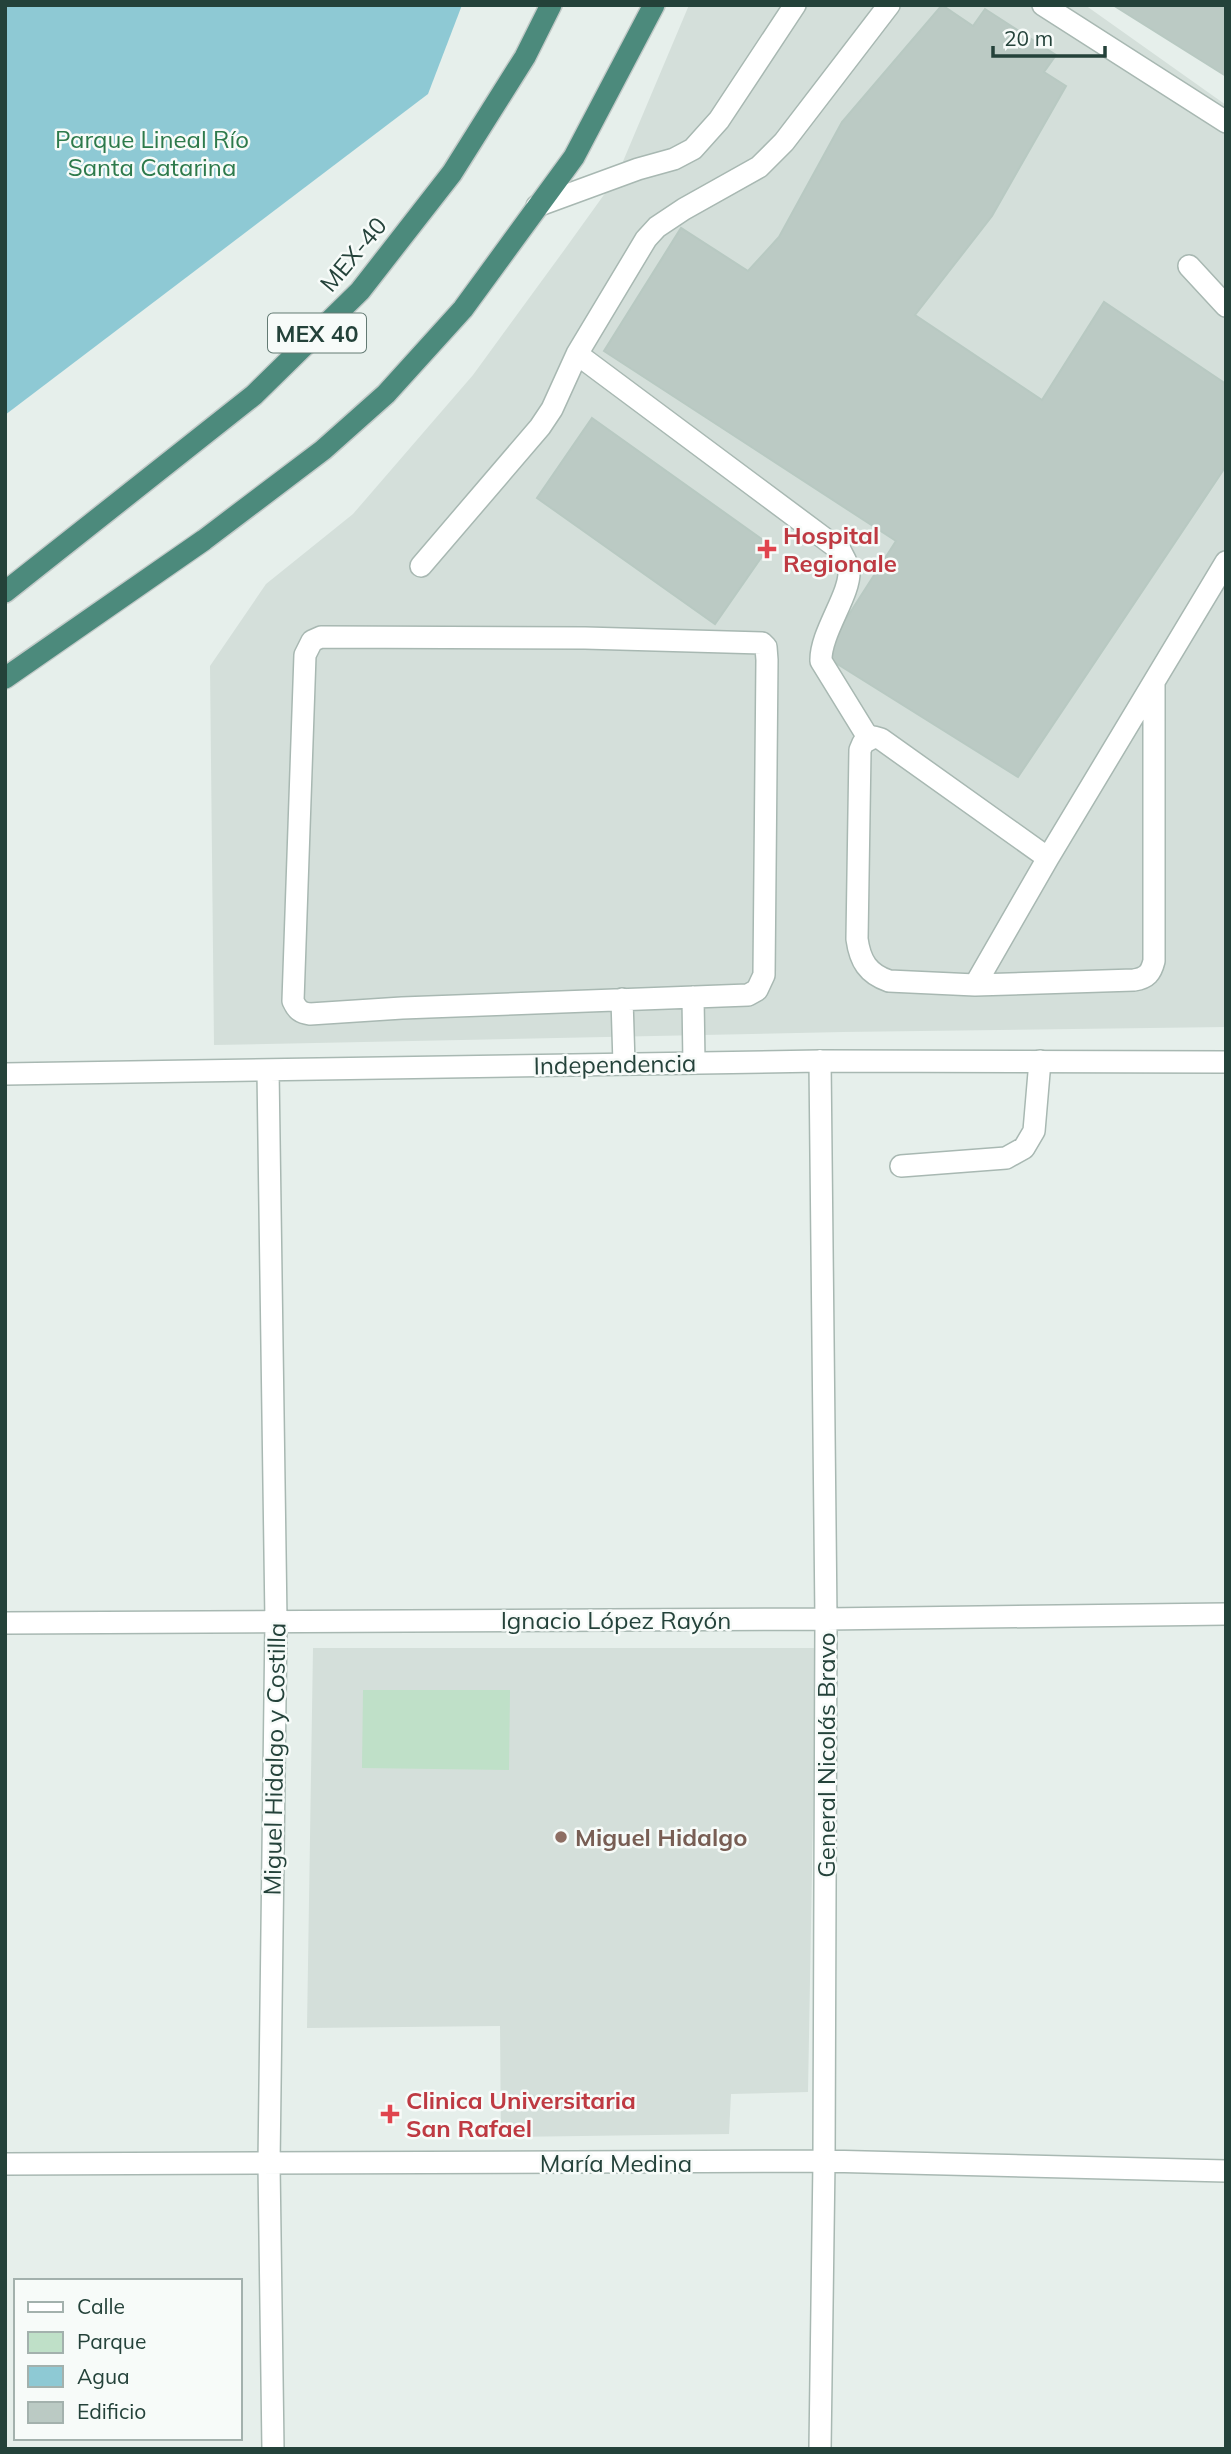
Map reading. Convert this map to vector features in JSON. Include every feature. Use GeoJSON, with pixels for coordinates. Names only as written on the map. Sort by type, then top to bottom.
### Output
{"type":"FeatureCollection","features":[{"type":"Feature","properties":{"kind":"highway","name":"MEX-40"},"geometry":{"type":"LineString","coordinates":[[5,592],[254,395],[360,291],[452,173],[525,57],[551,5]]}},
{"type":"Feature","properties":{"kind":"highway"},"geometry":{"type":"LineString","coordinates":[[5,678],[204,540],[323,450],[386,394],[463,309],[574,157],[654,5]]}},
{"type":"Feature","properties":{"kind":"street"},"geometry":{"type":"LineString","coordinates":[[537,206],[638,169],[674,159],[693,149],[719,120],[795,5]]}},
{"type":"Feature","properties":{"kind":"street"},"geometry":{"type":"LineString","coordinates":[[421,566],[540,427],[552,409],[577,354],[639,251],[657,227],[760,167],[784,142],[889,5]]}},
{"type":"Feature","properties":{"kind":"street"},"geometry":{"type":"LineString","coordinates":[[1044,5],[1226,122]]}},
{"type":"Feature","properties":{"kind":"street"},"geometry":{"type":"LineString","coordinates":[[1189,266],[1226,306]]}},
{"type":"Feature","properties":{"kind":"street"},"geometry":{"type":"LineString","coordinates":[[577,354],[840,550],[849,571],[844,592],[821,651],[821,661],[869,739]]}},
{"type":"Feature","properties":{"kind":"street"},"geometry":{"type":"LineString","coordinates":[[975,985],[1226,562]]}},
{"type":"Feature","properties":{"kind":"street"},"geometry":{"type":"LineString","coordinates":[[406,636],[762,643],[766,647],[764,975],[757,990],[748,995],[622,999],[310,1014],[302,1013],[296,1008],[293,1001],[305,655],[312,641],[321,637],[406,636]]}},
{"type":"Feature","properties":{"kind":"street"},"geometry":{"type":"LineString","coordinates":[[1048,858],[881,739],[869,739],[863,743],[860,750],[857,939],[868,970],[878,978],[889,981],[975,985],[1134,980],[1147,976],[1154,961],[1154,681]]}},
{"type":"Feature","properties":{"kind":"street"},"geometry":{"type":"LineString","coordinates":[[693,997],[694,1063]]}},
{"type":"Feature","properties":{"kind":"street"},"geometry":{"type":"LineString","coordinates":[[622,999],[624,1064]]}},
{"type":"Feature","properties":{"kind":"street","name":"Independencia"},"geometry":{"type":"LineString","coordinates":[[5,1074],[820,1061],[1226,1062]]}},
{"type":"Feature","properties":{"kind":"street","name":"General Nicolás Bravo"},"geometry":{"type":"LineString","coordinates":[[820,1061],[826,1619],[820,2449]]}},
{"type":"Feature","properties":{"kind":"street"},"geometry":{"type":"LineString","coordinates":[[901,1166],[1006,1158],[1024,1148],[1034,1131],[1040,1061]]}},
{"type":"Feature","properties":{"kind":"street","name":"Miguel Hidalgo y Costilla"},"geometry":{"type":"LineString","coordinates":[[268,1070],[276,1621],[269,2164],[273,2449]]}},
{"type":"Feature","properties":{"kind":"street","name":"Ignacio López Rayón"},"geometry":{"type":"LineString","coordinates":[[5,1623],[1226,1614]]}},
{"type":"Feature","properties":{"kind":"street","name":"María Medina"},"geometry":{"type":"LineString","coordinates":[[5,2164],[824,2161],[1226,2171]]}},
{"type":"Feature","properties":{"kind":"shaded area","name":"Hospital Regionale"},"geometry":{"type":"Polygon","coordinates":[[[689,5],[1085,5],[1226,105],[1226,1027],[214,1045],[210,666],[266,584],[353,514],[473,375],[565,249],[616,178],[689,5]]]}},
{"type":"Feature","properties":{"kind":"shaded area","name":"Miguel Hidalgo"},"geometry":{"type":"Polygon","coordinates":[[[313,1648],[816,1648],[808,2092],[731,2094],[729,2134],[501,2137],[500,2026],[307,2028],[313,1648]]]}},
{"type":"Feature","properties":{"kind":"green space"},"geometry":{"type":"Polygon","coordinates":[[[363,1690],[510,1690],[509,1770],[362,1768],[363,1690]]]}},
{"type":"Feature","properties":{"kind":"water","name":"Parque Lineal Río Santa Catarina"},"geometry":{"type":"Polygon","coordinates":[[[5,5],[462,5],[428,94],[5,415],[5,5]]]}},
{"type":"Feature","properties":{"kind":"building"},"geometry":{"type":"Polygon","coordinates":[[[942,5],[973,26],[985,9],[1056,55],[1044,72],[1066,86],[992,216],[915,315],[1042,400],[1104,302],[1226,384],[1226,466],[1018,777],[823,655],[896,541],[604,351],[681,228],[748,271],[779,237],[842,122],[942,5]]]}},
{"type":"Feature","properties":{"kind":"building"},"geometry":{"type":"Polygon","coordinates":[[[1113,5],[1226,5],[1226,76],[1113,5]]]}},
{"type":"Feature","properties":{"kind":"building"},"geometry":{"type":"Polygon","coordinates":[[[592,418],[770,545],[715,624],[537,498],[592,418]]]}},
{"type":"Feature","properties":{"kind":"place","name":"Hospital Regionale"},"geometry":{"type":"Point","coordinates":[767,549]}},
{"type":"Feature","properties":{"kind":"place","name":"Miguel Hidalgo"},"geometry":{"type":"Point","coordinates":[561,1837]}},
{"type":"Feature","properties":{"kind":"place","name":"Clinica Universitaria San Rafael"},"geometry":{"type":"Point","coordinates":[390,2114]}}]}
